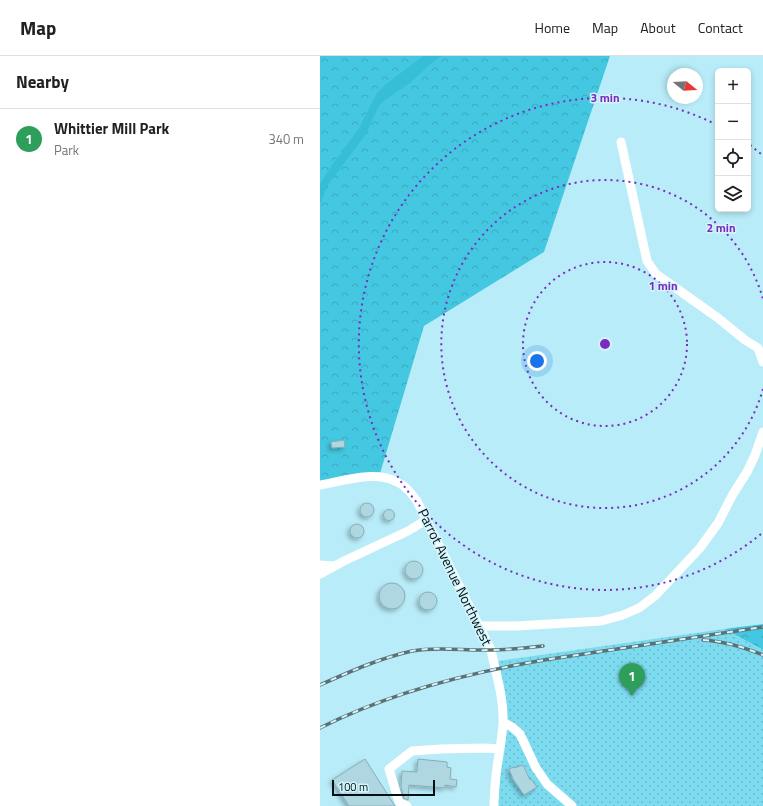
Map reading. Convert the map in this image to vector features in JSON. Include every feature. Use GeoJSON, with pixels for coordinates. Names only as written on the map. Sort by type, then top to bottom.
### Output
{"type":"FeatureCollection","features":[{"type":"Feature","properties":{"kind":"street"},"geometry":{"type":"LineString","coordinates":[[621,142],[647,261],[656,274],[718,318],[745,340],[760,347],[763,362]]}},
{"type":"Feature","properties":{"kind":"street"},"geometry":{"type":"LineString","coordinates":[[478,626],[516,626],[601,621],[623,615],[639,608],[655,596],[700,548],[747,472],[763,432]]}},
{"type":"Feature","properties":{"kind":"street","name":"Parrot Avenue Northwest"},"geometry":{"type":"LineString","coordinates":[[320,485],[368,476],[382,476],[396,481],[409,490],[417,501],[491,650],[500,687],[503,722],[496,774],[494,806]]}},
{"type":"Feature","properties":{"kind":"street"},"geometry":{"type":"LineString","coordinates":[[320,574],[408,531],[426,520]]}},
{"type":"Feature","properties":{"kind":"street"},"geometry":{"type":"LineString","coordinates":[[320,565],[335,566]]}},
{"type":"Feature","properties":{"kind":"street"},"geometry":{"type":"LineString","coordinates":[[503,722],[512,726],[520,734],[536,768],[547,784],[572,806]]}},
{"type":"Feature","properties":{"kind":"street"},"geometry":{"type":"LineString","coordinates":[[407,806],[399,802],[389,769],[412,751],[441,748],[500,749]]}},
{"type":"Feature","properties":{"kind":"shaded area"},"geometry":{"type":"Polygon","coordinates":[[[423,56],[441,56],[411,82],[379,106],[366,134],[328,185],[320,204],[320,184],[360,127],[377,93],[385,85],[423,56]]]}},
{"type":"Feature","properties":{"kind":"shaded area"},"geometry":{"type":"Polygon","coordinates":[[[610,56],[763,56],[763,624],[498,661],[502,723],[496,806],[320,806],[320,483],[379,477],[424,326],[544,252],[610,56]]]}},
{"type":"Feature","properties":{"kind":"shaded area"},"geometry":{"type":"Polygon","coordinates":[[[724,629],[763,650],[763,806],[496,806],[502,723],[498,661],[724,629]]]}},
{"type":"Feature","properties":{"kind":"green space"},"geometry":{"type":"Polygon","coordinates":[[[320,56],[610,56],[544,252],[424,326],[379,477],[320,483],[320,56]]]}},
{"type":"Feature","properties":{"kind":"green space"},"geometry":{"type":"Polygon","coordinates":[[[763,624],[763,650],[724,629],[763,624]]]}},
{"type":"Feature","properties":{"kind":"building"},"geometry":{"type":"Polygon","coordinates":[[[344,440],[345,447],[332,448],[331,442],[344,440]]]}},
{"type":"Feature","properties":{"kind":"building"},"geometry":{"type":"Polygon","coordinates":[[[367,503],[372,505],[374,510],[372,515],[367,517],[362,515],[360,510],[362,505],[367,503]]]}},
{"type":"Feature","properties":{"kind":"building"},"geometry":{"type":"Polygon","coordinates":[[[389,509],[393,511],[395,515],[393,519],[389,521],[385,519],[383,515],[385,511],[389,509]]]}},
{"type":"Feature","properties":{"kind":"building"},"geometry":{"type":"Polygon","coordinates":[[[354,524],[360,524],[364,528],[364,534],[360,538],[354,538],[350,534],[350,528],[354,524]]]}},
{"type":"Feature","properties":{"kind":"building"},"geometry":{"type":"Polygon","coordinates":[[[410,561],[418,561],[423,566],[421,577],[418,579],[410,579],[405,574],[405,566],[410,561]]]}},
{"type":"Feature","properties":{"kind":"building"},"geometry":{"type":"Polygon","coordinates":[[[392,583],[401,587],[405,596],[401,605],[392,609],[383,605],[379,596],[383,587],[392,583]]]}},
{"type":"Feature","properties":{"kind":"building"},"geometry":{"type":"Polygon","coordinates":[[[428,592],[432,593],[436,597],[436,605],[432,609],[428,610],[424,609],[420,605],[419,601],[420,597],[424,593],[428,592]]]}},
{"type":"Feature","properties":{"kind":"building"},"geometry":{"type":"Polygon","coordinates":[[[365,759],[395,806],[349,806],[332,780],[365,759]]]}},
{"type":"Feature","properties":{"kind":"building"},"geometry":{"type":"Polygon","coordinates":[[[418,759],[447,762],[447,767],[451,768],[450,779],[457,780],[456,787],[445,785],[445,788],[409,785],[408,800],[404,798],[401,787],[402,771],[417,772],[418,759]]]}},
{"type":"Feature","properties":{"kind":"building"},"geometry":{"type":"Polygon","coordinates":[[[523,765],[530,780],[531,779],[537,787],[524,795],[513,779],[509,769],[523,765]]]}},
{"type":"Feature","properties":{"kind":"railway"},"geometry":{"type":"LineString","coordinates":[[320,728],[373,704],[429,686],[486,671],[544,660],[763,627]]}},
{"type":"Feature","properties":{"kind":"railway"},"geometry":{"type":"LineString","coordinates":[[703,640],[733,645],[763,655]]}},
{"type":"Feature","properties":{"kind":"railway"},"geometry":{"type":"LineString","coordinates":[[320,685],[376,661],[412,651],[432,649],[497,650],[543,646]]}},
{"type":"Feature","properties":{"kind":"place","name":"Whittier Mill Park"},"geometry":{"type":"Point","coordinates":[632,696]}}]}
